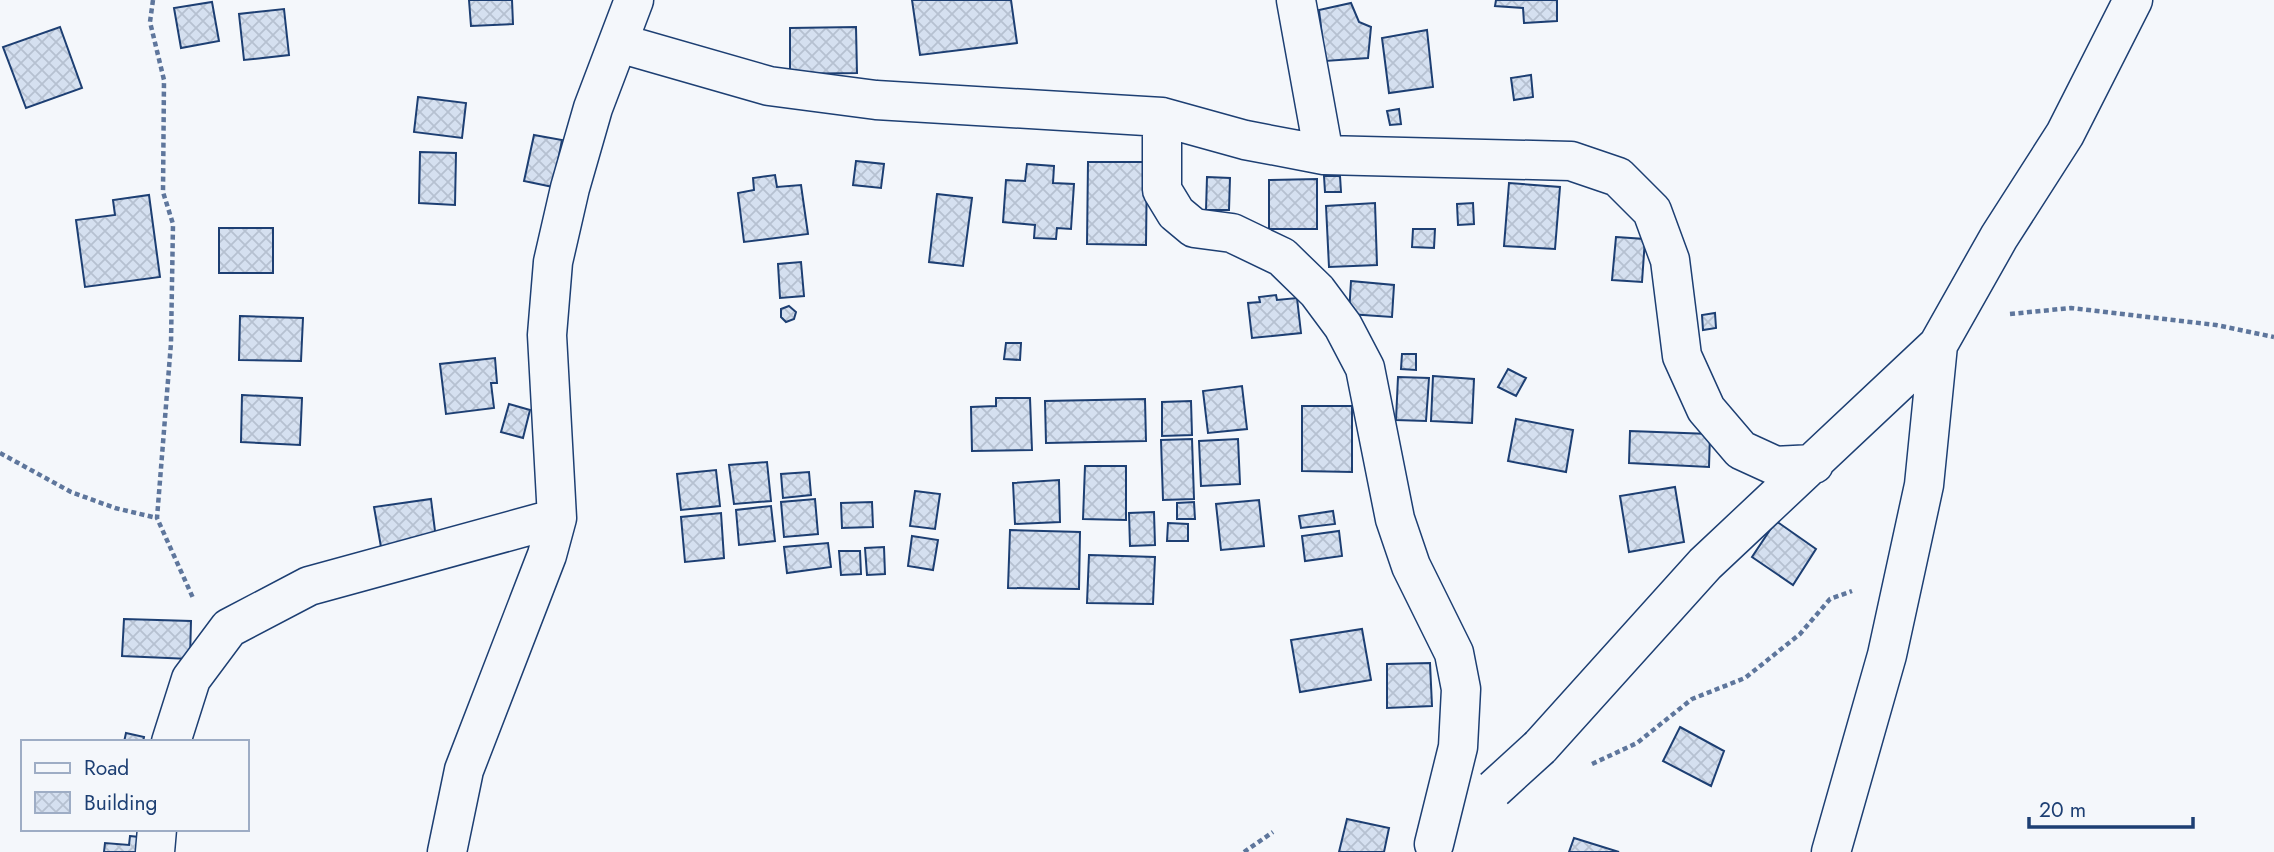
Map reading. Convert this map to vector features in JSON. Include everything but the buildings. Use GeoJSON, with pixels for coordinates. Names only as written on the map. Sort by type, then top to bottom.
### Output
{"type":"FeatureCollection","features":[{"type":"Feature","properties":{"kind":"street"},"geometry":{"type":"LineString","coordinates":[[447,852],[464,769],[547,555],[557,517],[547,335],[553,262],[569,188],[593,108],[634,0]]}},
{"type":"Feature","properties":{"kind":"street"},"geometry":{"type":"LineString","coordinates":[[1296,0],[1324,155]]}},
{"type":"Feature","properties":{"kind":"street"},"geometry":{"type":"LineString","coordinates":[[1434,848],[1456,813],[1494,789],[1540,747],[1705,564],[1938,345],[1999,237],[2065,134],[2133,0]]}},
{"type":"Feature","properties":{"kind":"street"},"geometry":{"type":"LineString","coordinates":[[619,43],[769,86],[876,100],[1162,117],[1245,140],[1324,155],[1571,161],[1618,177],[1652,211],[1670,260],[1682,356],[1706,409],[1741,450],[1776,466],[1814,464]]}},
{"type":"Feature","properties":{"kind":"street"},"geometry":{"type":"LineString","coordinates":[[1162,117],[1162,190],[1176,213],[1194,228],[1232,233],[1282,257],[1323,300],[1343,326],[1364,368],[1395,519],[1411,566],[1454,653],[1461,689],[1458,747],[1434,848]]}},
{"type":"Feature","properties":{"kind":"street"},"geometry":{"type":"LineString","coordinates":[[1831,852],[1887,655],[1924,485],[1938,345]]}},
{"type":"Feature","properties":{"kind":"street"},"geometry":{"type":"LineString","coordinates":[[173,740],[191,679],[229,628],[309,586],[557,517]]}},
{"type":"Feature","properties":{"kind":"street"},"geometry":{"type":"LineString","coordinates":[[155,852],[157,831]]}},
{"type":"Feature","properties":{"kind":"path"},"geometry":{"type":"LineString","coordinates":[[153,0],[150,22],[164,80],[163,191],[173,224],[172,343],[157,518],[195,604]]}},
{"type":"Feature","properties":{"kind":"path"},"geometry":{"type":"LineString","coordinates":[[1962,301],[1981,316],[2071,308],[2216,325],[2274,337]]}},
{"type":"Feature","properties":{"kind":"path"},"geometry":{"type":"LineString","coordinates":[[0,453],[71,492],[115,508],[157,518]]}},
{"type":"Feature","properties":{"kind":"path"},"geometry":{"type":"LineString","coordinates":[[1589,765],[1637,744],[1692,699],[1745,678],[1800,634],[1830,599],[1905,572]]}},
{"type":"Feature","properties":{"kind":"path"},"geometry":{"type":"LineString","coordinates":[[1244,852],[1273,832]]}}]}
